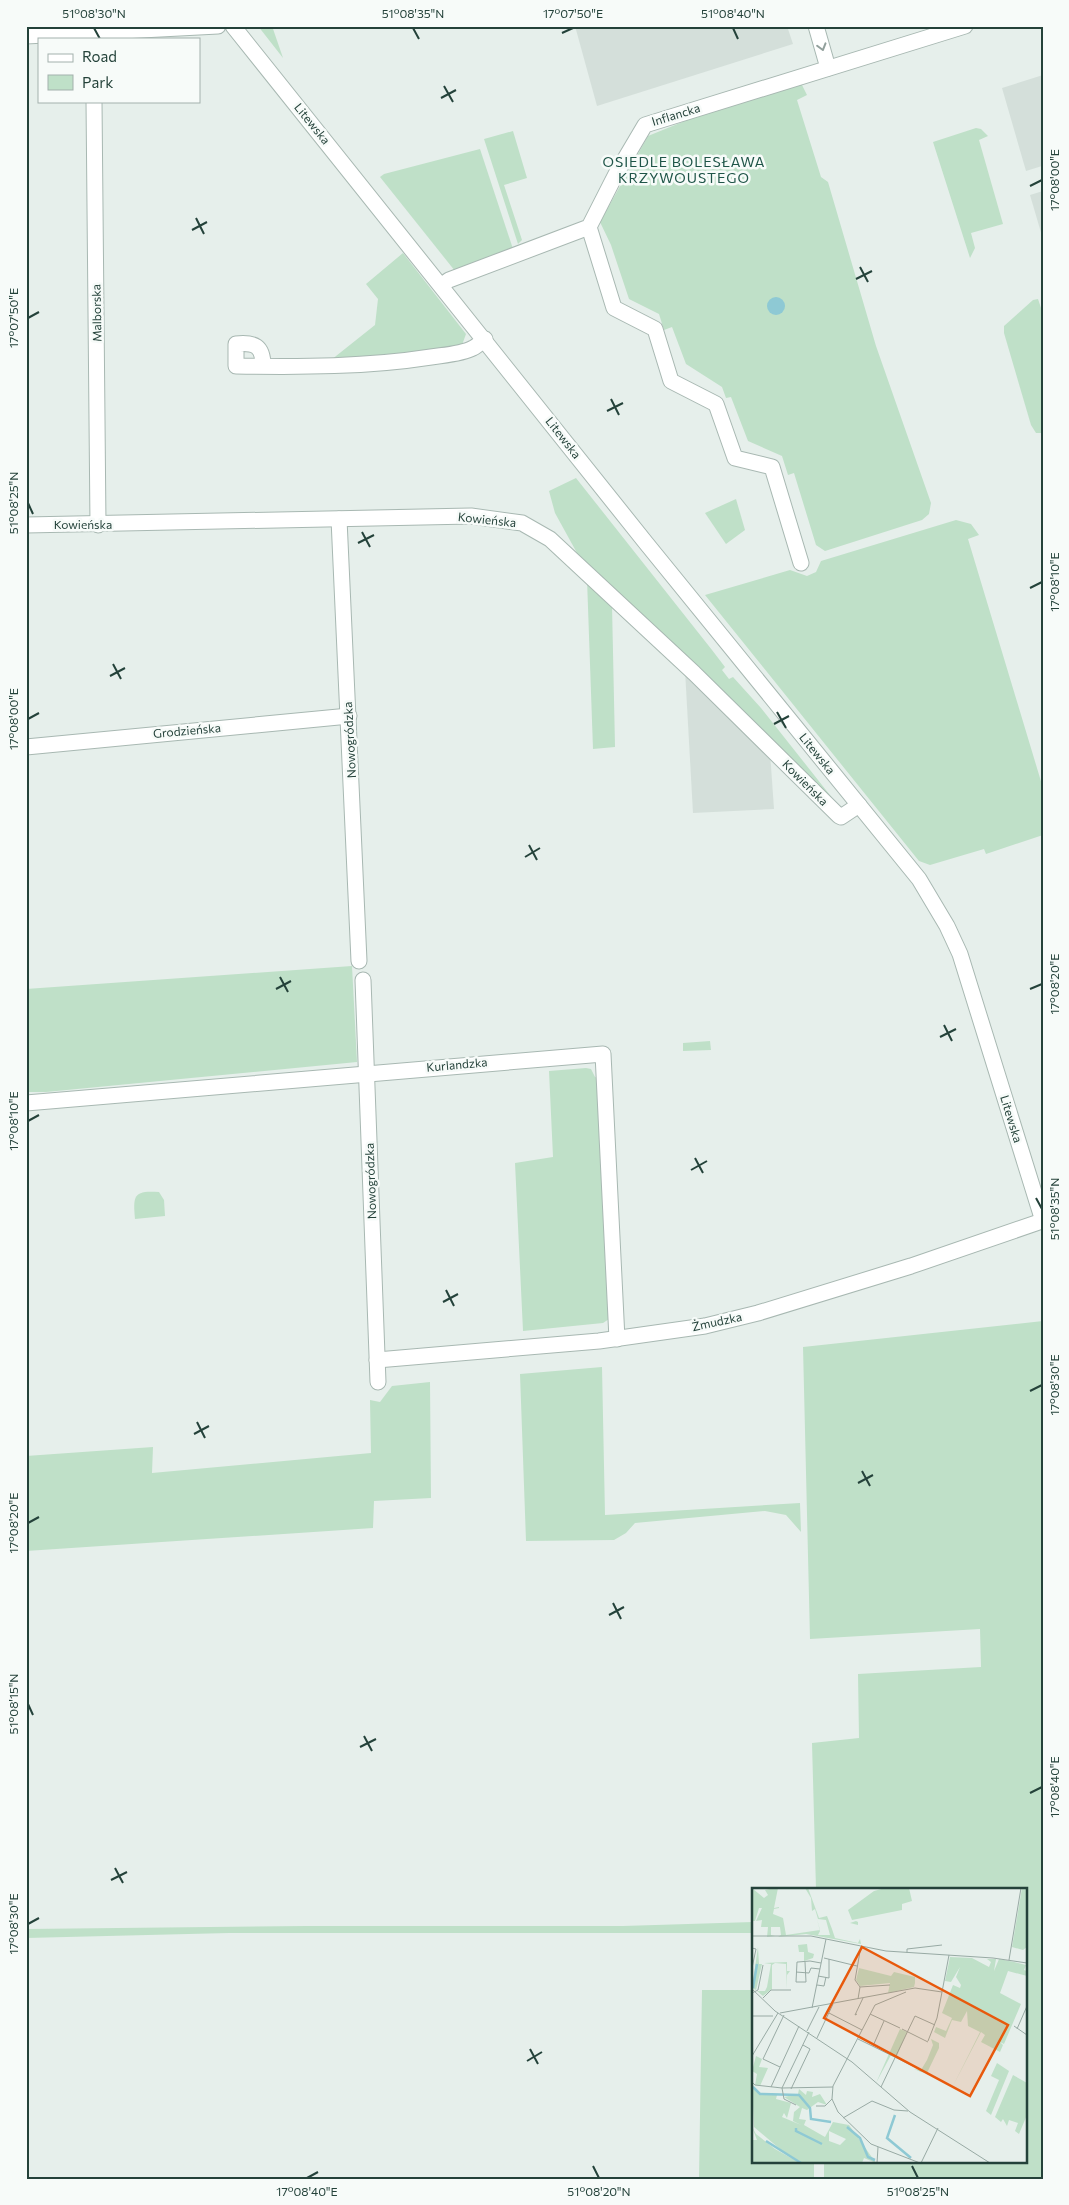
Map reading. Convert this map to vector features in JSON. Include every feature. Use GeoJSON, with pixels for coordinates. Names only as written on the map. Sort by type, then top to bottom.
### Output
{"type":"FeatureCollection","features":[{"type":"Feature","properties":{"kind":"street"},"geometry":{"type":"LineString","coordinates":[[26,36],[93,36],[218,26]]}},
{"type":"Feature","properties":{"kind":"street","name":"Litewska"},"geometry":{"type":"LineString","coordinates":[[233,26],[918,879],[943,918],[960,954],[1034,1198]]}},
{"type":"Feature","properties":{"kind":"street"},"geometry":{"type":"LineString","coordinates":[[816,26],[828,68]]}},
{"type":"Feature","properties":{"kind":"street","name":"Inflancka"},"geometry":{"type":"LineString","coordinates":[[589,227],[616,174],[645,125],[964,26]]}},
{"type":"Feature","properties":{"kind":"street","name":"Malborska"},"geometry":{"type":"LineString","coordinates":[[94,102],[98,525]]}},
{"type":"Feature","properties":{"kind":"street"},"geometry":{"type":"LineString","coordinates":[[442,285],[448,280],[589,227],[614,308],[655,329],[671,381],[716,404],[735,458],[772,467],[801,563]]}},
{"type":"Feature","properties":{"kind":"street"},"geometry":{"type":"LineString","coordinates":[[263,366],[389,364],[472,349],[485,339]]}},
{"type":"Feature","properties":{"kind":"street","name":"Kowieńska"},"geometry":{"type":"LineString","coordinates":[[26,525],[472,516],[522,523],[550,539],[694,673],[839,816],[845,816],[859,805]]}},
{"type":"Feature","properties":{"kind":"street","name":"Nowogródzka"},"geometry":{"type":"LineString","coordinates":[[339,519],[359,960]]}},
{"type":"Feature","properties":{"kind":"street","name":"Grodzieńska"},"geometry":{"type":"LineString","coordinates":[[26,746],[349,716]]}},
{"type":"Feature","properties":{"kind":"street","name":"Nowogródzka"},"geometry":{"type":"LineString","coordinates":[[363,980],[378,1382]]}},
{"type":"Feature","properties":{"kind":"street","name":"Kurlandzka"},"geometry":{"type":"LineString","coordinates":[[26,1103],[603,1054],[617,1339]]}},
{"type":"Feature","properties":{"kind":"street","name":"Żmudzka"},"geometry":{"type":"LineString","coordinates":[[378,1360],[617,1339],[705,1326],[758,1313],[911,1266],[1043,1221],[1034,1198]]}},
{"type":"Feature","properties":{"kind":"shaded area"},"geometry":{"type":"Polygon","coordinates":[[[575,26],[787,26],[793,44],[597,106],[575,26]]]}},
{"type":"Feature","properties":{"kind":"shaded area"},"geometry":{"type":"Polygon","coordinates":[[[1043,75],[1043,167],[1026,171],[1002,88],[1043,75]]]}},
{"type":"Feature","properties":{"kind":"shaded area"},"geometry":{"type":"Polygon","coordinates":[[[1043,191],[1043,235],[1042,236],[1030,195],[1043,191]]]}},
{"type":"Feature","properties":{"kind":"shaded area"},"geometry":{"type":"Polygon","coordinates":[[[685,670],[770,752],[774,809],[693,813],[685,670]]]}},
{"type":"Feature","properties":{"kind":"green space"},"geometry":{"type":"Polygon","coordinates":[[[258,26],[272,26],[283,58],[258,26]]]}},
{"type":"Feature","properties":{"kind":"green space"},"geometry":{"type":"Polygon","coordinates":[[[801,83],[807,95],[797,100],[821,177],[828,182],[876,346],[931,503],[929,514],[922,520],[825,551],[816,545],[794,473],[788,475],[782,456],[748,441],[731,397],[726,398],[722,387],[686,364],[672,327],[664,330],[659,314],[629,299],[611,245],[600,222],[648,136],[707,112],[801,83]]]}},
{"type":"Feature","properties":{"kind":"green space"},"geometry":{"type":"Polygon","coordinates":[[[976,128],[981,129],[988,136],[979,140],[1003,224],[971,233],[975,248],[970,258],[933,142],[976,128]]]}},
{"type":"Feature","properties":{"kind":"green space"},"geometry":{"type":"Polygon","coordinates":[[[513,131],[527,178],[504,185],[522,240],[518,244],[484,139],[513,131]]]}},
{"type":"Feature","properties":{"kind":"green space"},"geometry":{"type":"Polygon","coordinates":[[[480,149],[513,249],[455,271],[380,177],[384,174],[480,149]]]}},
{"type":"Feature","properties":{"kind":"green space"},"geometry":{"type":"Polygon","coordinates":[[[403,253],[466,334],[462,345],[389,357],[331,360],[375,325],[378,299],[366,284],[403,253]]]}},
{"type":"Feature","properties":{"kind":"green space"},"geometry":{"type":"Polygon","coordinates":[[[1038,299],[1043,314],[1043,433],[1036,433],[1031,425],[1004,333],[1004,326],[1033,300],[1038,299]]]}},
{"type":"Feature","properties":{"kind":"green space"},"geometry":{"type":"Polygon","coordinates":[[[576,478],[725,667],[722,670],[729,679],[733,677],[761,708],[837,804],[575,555],[577,553],[555,513],[549,491],[576,478]]]}},
{"type":"Feature","properties":{"kind":"green space"},"geometry":{"type":"Polygon","coordinates":[[[736,499],[745,530],[726,544],[705,513],[736,499]]]}},
{"type":"Feature","properties":{"kind":"green space"},"geometry":{"type":"Polygon","coordinates":[[[956,520],[971,524],[979,535],[968,539],[1043,788],[1043,835],[986,854],[984,849],[930,865],[919,861],[705,595],[790,570],[807,576],[816,572],[821,561],[956,520]]]}},
{"type":"Feature","properties":{"kind":"green space"},"geometry":{"type":"Polygon","coordinates":[[[587,579],[612,605],[615,747],[593,749],[587,579]]]}},
{"type":"Feature","properties":{"kind":"green space"},"geometry":{"type":"Polygon","coordinates":[[[352,966],[357,1062],[46,1092],[26,1092],[26,989],[352,966]]]}},
{"type":"Feature","properties":{"kind":"green space"},"geometry":{"type":"Polygon","coordinates":[[[710,1041],[711,1050],[683,1051],[683,1043],[710,1041]]]}},
{"type":"Feature","properties":{"kind":"green space"},"geometry":{"type":"Polygon","coordinates":[[[591,1069],[595,1077],[598,1078],[609,1319],[603,1323],[523,1331],[515,1163],[553,1157],[549,1071],[591,1069]]]}},
{"type":"Feature","properties":{"kind":"green space"},"geometry":{"type":"Polygon","coordinates":[[[144,1192],[159,1192],[164,1200],[165,1216],[135,1219],[134,1205],[137,1196],[144,1192]]]}},
{"type":"Feature","properties":{"kind":"green space"},"geometry":{"type":"Polygon","coordinates":[[[1043,1321],[1043,2179],[824,2179],[824,2162],[1026,2162],[1026,1888],[816,1888],[812,1743],[859,1738],[858,1674],[981,1667],[980,1629],[810,1639],[803,1347],[1043,1321]]]}},
{"type":"Feature","properties":{"kind":"green space"},"geometry":{"type":"Polygon","coordinates":[[[602,1367],[605,1515],[800,1503],[801,1532],[786,1515],[765,1511],[635,1523],[626,1533],[614,1540],[526,1541],[520,1374],[602,1367]]]}},
{"type":"Feature","properties":{"kind":"green space"},"geometry":{"type":"Polygon","coordinates":[[[430,1382],[431,1498],[374,1501],[373,1528],[26,1551],[26,1456],[153,1447],[152,1473],[371,1453],[370,1400],[380,1402],[392,1386],[430,1382]]]}},
{"type":"Feature","properties":{"kind":"green space"},"geometry":{"type":"Polygon","coordinates":[[[752,1922],[752,1933],[229,1933],[26,1938],[26,1929],[307,1926],[623,1926],[752,1922]]]}},
{"type":"Feature","properties":{"kind":"green space"},"geometry":{"type":"Polygon","coordinates":[[[702,1990],[752,1990],[752,2162],[814,2162],[814,2179],[699,2179],[702,1990]]]}},
{"type":"Feature","properties":{"kind":"water"},"geometry":{"type":"Polygon","coordinates":[[[776,297],[782,300],[785,306],[782,312],[776,315],[770,312],[767,306],[770,300],[776,297]]]}},
{"type":"Feature","properties":{"kind":"district","name":"OSIEDLE BOLESŁAWA KRZYWOUSTEGO"},"geometry":{"type":"Point","coordinates":[684,170]}}]}
